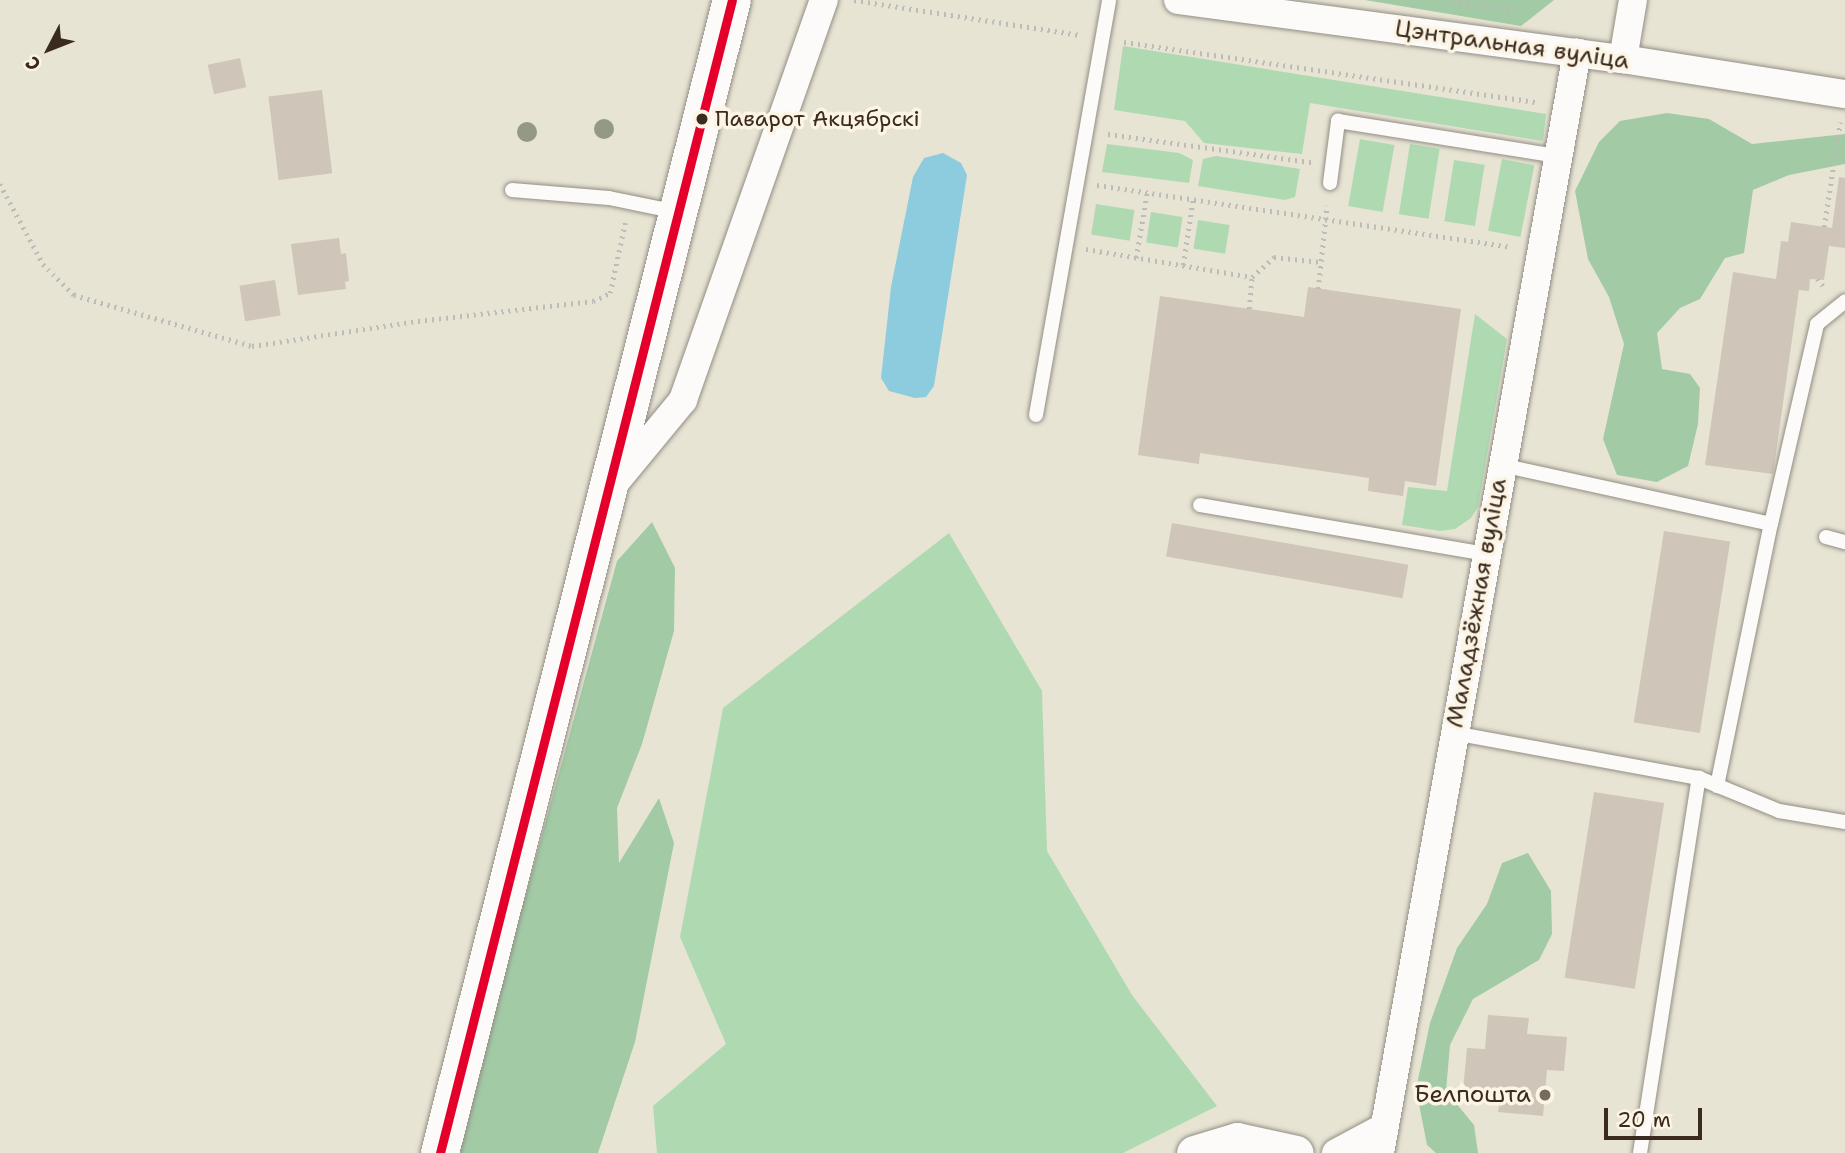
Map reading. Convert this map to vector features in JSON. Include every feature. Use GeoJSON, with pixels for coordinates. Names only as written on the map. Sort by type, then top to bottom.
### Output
{"type":"FeatureCollection","features":[{"type":"Feature","properties":{"kind":"main road"},"geometry":{"type":"LineString","coordinates":[[440,1153],[732,0]]}},
{"type":"Feature","properties":{"kind":"street"},"geometry":{"type":"LineString","coordinates":[[609,490],[682,400],[824,0]]}},
{"type":"Feature","properties":{"kind":"street","name":"Цэнтральная вуліца"},"geometry":{"type":"LineString","coordinates":[[1178,0],[1623,59],[1845,94]]}},
{"type":"Feature","properties":{"kind":"street"},"geometry":{"type":"LineString","coordinates":[[1623,59],[1633,0]]}},
{"type":"Feature","properties":{"kind":"street","name":"Маладзёжная вуліца"},"geometry":{"type":"LineString","coordinates":[[1382,1140],[1556,156],[1577,53]]}},
{"type":"Feature","properties":{"kind":"street"},"geometry":{"type":"LineString","coordinates":[[1194,1153],[1237,1140],[1296,1153]]}},
{"type":"Feature","properties":{"kind":"street"},"geometry":{"type":"LineString","coordinates":[[1336,1153],[1382,1140]]}},
{"type":"Feature","properties":{"kind":"lane"},"geometry":{"type":"LineString","coordinates":[[1036,415],[1109,0]]}},
{"type":"Feature","properties":{"kind":"lane"},"geometry":{"type":"LineString","coordinates":[[1330,183],[1338,121],[1556,156]]}},
{"type":"Feature","properties":{"kind":"lane"},"geometry":{"type":"LineString","coordinates":[[512,190],[630,202],[678,212]]}},
{"type":"Feature","properties":{"kind":"lane"},"geometry":{"type":"LineString","coordinates":[[1717,786],[1770,524],[1817,324],[1845,301]]}},
{"type":"Feature","properties":{"kind":"lane"},"geometry":{"type":"LineString","coordinates":[[1502,465],[1770,524]]}},
{"type":"Feature","properties":{"kind":"lane"},"geometry":{"type":"LineString","coordinates":[[1200,505],[1486,554]]}},
{"type":"Feature","properties":{"kind":"lane"},"geometry":{"type":"LineString","coordinates":[[1826,537],[1845,542]]}},
{"type":"Feature","properties":{"kind":"lane"},"geometry":{"type":"LineString","coordinates":[[1453,733],[1699,778],[1779,811],[1845,822]]}},
{"type":"Feature","properties":{"kind":"lane"},"geometry":{"type":"LineString","coordinates":[[1640,1153],[1699,778]]}},
{"type":"Feature","properties":{"kind":"path"},"geometry":{"type":"LineString","coordinates":[[854,0],[1566,107]]}},
{"type":"Feature","properties":{"kind":"path"},"geometry":{"type":"LineString","coordinates":[[1824,227],[1845,94]]}},
{"type":"Feature","properties":{"kind":"path"},"geometry":{"type":"LineString","coordinates":[[1085,131],[1333,164]]}},
{"type":"Feature","properties":{"kind":"path"},"geometry":{"type":"LineString","coordinates":[[1076,182],[1539,251]]}},
{"type":"Feature","properties":{"kind":"path"},"geometry":{"type":"LineString","coordinates":[[1318,289],[1330,183]]}},
{"type":"Feature","properties":{"kind":"path"},"geometry":{"type":"LineString","coordinates":[[0,184],[43,264],[74,295],[252,346],[418,321],[593,301],[610,293],[630,202]]}},
{"type":"Feature","properties":{"kind":"path"},"geometry":{"type":"LineString","coordinates":[[1136,258],[1147,193]]}},
{"type":"Feature","properties":{"kind":"path"},"geometry":{"type":"LineString","coordinates":[[1183,265],[1193,199]]}},
{"type":"Feature","properties":{"kind":"path"},"geometry":{"type":"LineString","coordinates":[[1065,246],[1252,277]]}},
{"type":"Feature","properties":{"kind":"path"},"geometry":{"type":"LineString","coordinates":[[1249,309],[1252,277],[1274,257],[1321,262]]}},
{"type":"Feature","properties":{"kind":"green space"},"geometry":{"type":"Polygon","coordinates":[[[1365,0],[1554,0],[1521,26],[1365,0]]]}},
{"type":"Feature","properties":{"kind":"green space"},"geometry":{"type":"Polygon","coordinates":[[[1123,46],[1546,114],[1543,141],[1310,103],[1302,154],[1204,143],[1185,121],[1114,110],[1123,46]]]}},
{"type":"Feature","properties":{"kind":"green space"},"geometry":{"type":"Polygon","coordinates":[[[1667,113],[1709,119],[1752,144],[1845,134],[1845,164],[1789,175],[1753,190],[1744,253],[1725,258],[1700,299],[1680,308],[1657,333],[1662,369],[1690,374],[1700,388],[1698,424],[1688,466],[1657,482],[1617,475],[1603,439],[1624,344],[1609,297],[1588,259],[1575,191],[1599,142],[1620,121],[1667,113]]]}},
{"type":"Feature","properties":{"kind":"green space"},"geometry":{"type":"Polygon","coordinates":[[[1360,139],[1394,145],[1383,212],[1348,206],[1360,139]]]}},
{"type":"Feature","properties":{"kind":"green space"},"geometry":{"type":"Polygon","coordinates":[[[1107,144],[1179,153],[1193,160],[1189,183],[1102,172],[1107,144]]]}},
{"type":"Feature","properties":{"kind":"green space"},"geometry":{"type":"Polygon","coordinates":[[[1410,144],[1440,149],[1429,219],[1399,214],[1410,144]]]}},
{"type":"Feature","properties":{"kind":"green space"},"geometry":{"type":"Polygon","coordinates":[[[1216,156],[1300,169],[1295,197],[1285,200],[1198,186],[1203,159],[1216,156]]]}},
{"type":"Feature","properties":{"kind":"green space"},"geometry":{"type":"Polygon","coordinates":[[[1502,159],[1534,165],[1520,237],[1488,231],[1502,159]]]}},
{"type":"Feature","properties":{"kind":"green space"},"geometry":{"type":"Polygon","coordinates":[[[1454,160],[1485,165],[1475,226],[1444,221],[1454,160]]]}},
{"type":"Feature","properties":{"kind":"green space"},"geometry":{"type":"Polygon","coordinates":[[[1096,204],[1135,210],[1130,241],[1091,235],[1096,204]]]}},
{"type":"Feature","properties":{"kind":"green space"},"geometry":{"type":"Polygon","coordinates":[[[1151,212],[1183,217],[1178,248],[1146,243],[1151,212]]]}},
{"type":"Feature","properties":{"kind":"green space"},"geometry":{"type":"Polygon","coordinates":[[[1198,220],[1230,225],[1225,254],[1193,249],[1198,220]]]}},
{"type":"Feature","properties":{"kind":"green space"},"geometry":{"type":"Polygon","coordinates":[[[1475,314],[1507,339],[1478,507],[1471,518],[1455,529],[1440,531],[1402,525],[1408,487],[1447,491],[1475,314]]]}},
{"type":"Feature","properties":{"kind":"green space"},"geometry":{"type":"Polygon","coordinates":[[[652,522],[675,568],[674,631],[642,744],[617,808],[619,863],[659,798],[674,843],[635,1042],[598,1153],[455,1153],[617,561],[652,522]]]}},
{"type":"Feature","properties":{"kind":"green space"},"geometry":{"type":"Polygon","coordinates":[[[949,533],[1042,691],[1047,851],[1132,995],[1217,1106],[1123,1153],[657,1153],[653,1106],[726,1044],[680,937],[723,708],[949,533]]]}},
{"type":"Feature","properties":{"kind":"green space"},"geometry":{"type":"Polygon","coordinates":[[[1528,853],[1551,891],[1552,934],[1539,960],[1473,999],[1450,1045],[1446,1091],[1474,1125],[1478,1153],[1436,1153],[1427,1145],[1416,1089],[1430,1023],[1457,948],[1487,904],[1502,863],[1528,853]]]}},
{"type":"Feature","properties":{"kind":"water"},"geometry":{"type":"Polygon","coordinates":[[[943,153],[961,163],[967,175],[934,386],[926,397],[915,398],[889,391],[881,378],[891,287],[913,177],[924,158],[943,153]]]}},
{"type":"Feature","properties":{"kind":"building"},"geometry":{"type":"Polygon","coordinates":[[[240,58],[246,87],[214,94],[208,65],[240,58]]]}},
{"type":"Feature","properties":{"kind":"building"},"geometry":{"type":"Polygon","coordinates":[[[322,90],[332,173],[279,180],[268,97],[322,90]]]}},
{"type":"Feature","properties":{"kind":"building"},"geometry":{"type":"Polygon","coordinates":[[[1839,177],[1845,178],[1845,248],[1829,246],[1824,280],[1810,279],[1809,291],[1799,290],[1773,474],[1705,465],[1733,272],[1776,279],[1781,241],[1788,242],[1791,222],[1832,228],[1839,177]]]}},
{"type":"Feature","properties":{"kind":"building"},"geometry":{"type":"Polygon","coordinates":[[[339,238],[341,254],[346,253],[349,281],[345,282],[346,289],[298,295],[291,244],[339,238]]]}},
{"type":"Feature","properties":{"kind":"building"},"geometry":{"type":"Polygon","coordinates":[[[275,280],[281,316],[245,321],[239,286],[275,280]]]}},
{"type":"Feature","properties":{"kind":"building"},"geometry":{"type":"Polygon","coordinates":[[[1308,287],[1461,309],[1436,486],[1405,481],[1403,496],[1368,491],[1369,478],[1200,453],[1199,464],[1138,455],[1160,296],[1304,317],[1308,287]]]}},
{"type":"Feature","properties":{"kind":"building"},"geometry":{"type":"Polygon","coordinates":[[[1172,523],[1408,565],[1402,598],[1166,556],[1172,523]]]}},
{"type":"Feature","properties":{"kind":"building"},"geometry":{"type":"Polygon","coordinates":[[[1664,531],[1730,541],[1700,733],[1634,723],[1664,531]]]}},
{"type":"Feature","properties":{"kind":"building"},"geometry":{"type":"Polygon","coordinates":[[[1594,792],[1664,803],[1635,989],[1565,978],[1594,792]]]}},
{"type":"Feature","properties":{"kind":"building"},"geometry":{"type":"Polygon","coordinates":[[[1488,1015],[1529,1018],[1527,1034],[1567,1037],[1564,1071],[1547,1070],[1543,1116],[1498,1112],[1499,1105],[1462,1101],[1467,1048],[1485,1049],[1488,1015]]]}},
{"type":"Feature","properties":{"kind":"transit line"},"geometry":{"type":"LineString","coordinates":[[440,1153],[732,0]]}},
{"type":"Feature","properties":{"kind":"place","name":"Паварот Акцябрскі"},"geometry":{"type":"Point","coordinates":[702,119]}},
{"type":"Feature","properties":{"kind":"place","name":"Белпошта"},"geometry":{"type":"Point","coordinates":[1545,1095]}}]}
